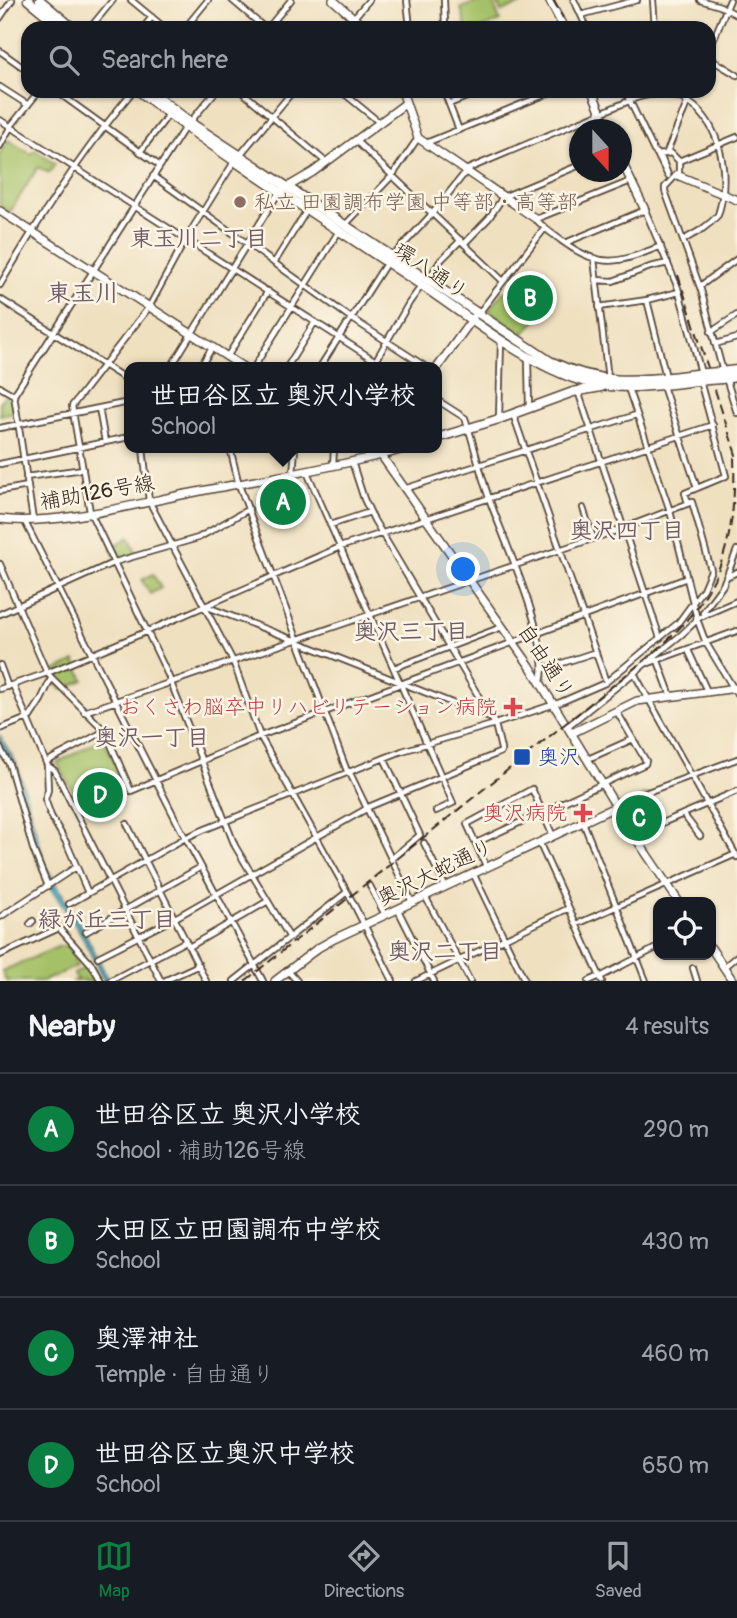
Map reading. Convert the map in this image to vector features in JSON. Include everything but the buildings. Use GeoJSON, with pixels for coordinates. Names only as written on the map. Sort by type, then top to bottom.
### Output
{"type":"FeatureCollection","features":[{"type":"Feature","properties":{"kind":"main road"},"geometry":{"type":"LineString","coordinates":[[28,0],[54,21]]}},
{"type":"Feature","properties":{"kind":"main road"},"geometry":{"type":"LineString","coordinates":[[40,0],[66,21]]}},
{"type":"Feature","properties":{"kind":"main road","name":"環八通り"},"geometry":{"type":"LineString","coordinates":[[148,98],[475,317],[550,361],[606,383],[665,381],[722,375],[737,370]]}},
{"type":"Feature","properties":{"kind":"main road","name":"環八通り"},"geometry":{"type":"LineString","coordinates":[[158,98],[188,125]]}},
{"type":"Feature","properties":{"kind":"main road","name":"環八通り"},"geometry":{"type":"LineString","coordinates":[[284,189],[307,209],[342,228]]}},
{"type":"Feature","properties":{"kind":"main road","name":"環八通り"},"geometry":{"type":"LineString","coordinates":[[475,317],[501,338],[564,374],[628,388],[665,381]]}},
{"type":"Feature","properties":{"kind":"main road","name":"環八通り"},"geometry":{"type":"LineString","coordinates":[[722,375],[737,377]]}},
{"type":"Feature","properties":{"kind":"main road"},"geometry":{"type":"LineString","coordinates":[[442,437],[606,383]]}},
{"type":"Feature","properties":{"kind":"street"},"geometry":{"type":"LineString","coordinates":[[0,18],[12,0]]}},
{"type":"Feature","properties":{"kind":"street"},"geometry":{"type":"LineString","coordinates":[[96,21],[113,0]]}},
{"type":"Feature","properties":{"kind":"street"},"geometry":{"type":"LineString","coordinates":[[131,0],[156,21]]}},
{"type":"Feature","properties":{"kind":"street"},"geometry":{"type":"LineString","coordinates":[[191,21],[208,0]]}},
{"type":"Feature","properties":{"kind":"street"},"geometry":{"type":"LineString","coordinates":[[232,0],[258,21]]}},
{"type":"Feature","properties":{"kind":"street"},"geometry":{"type":"LineString","coordinates":[[273,21],[291,0]]}},
{"type":"Feature","properties":{"kind":"street"},"geometry":{"type":"LineString","coordinates":[[333,0],[358,21]]}},
{"type":"Feature","properties":{"kind":"street"},"geometry":{"type":"LineString","coordinates":[[351,21],[369,0]]}},
{"type":"Feature","properties":{"kind":"street"},"geometry":{"type":"LineString","coordinates":[[407,0],[409,21]]}},
{"type":"Feature","properties":{"kind":"street"},"geometry":{"type":"LineString","coordinates":[[444,0],[445,21]]}},
{"type":"Feature","properties":{"kind":"street"},"geometry":{"type":"LineString","coordinates":[[549,0],[560,21]]}},
{"type":"Feature","properties":{"kind":"street"},"geometry":{"type":"LineString","coordinates":[[574,0],[584,21]]}},
{"type":"Feature","properties":{"kind":"street"},"geometry":{"type":"LineString","coordinates":[[581,15],[637,0]]}},
{"type":"Feature","properties":{"kind":"street"},"geometry":{"type":"LineString","coordinates":[[653,0],[654,21]]}},
{"type":"Feature","properties":{"kind":"street"},"geometry":{"type":"LineString","coordinates":[[700,0],[737,15]]}},
{"type":"Feature","properties":{"kind":"street"},"geometry":{"type":"LineString","coordinates":[[716,33],[730,0]]}},
{"type":"Feature","properties":{"kind":"street"},"geometry":{"type":"LineString","coordinates":[[149,21],[152,18]]}},
{"type":"Feature","properties":{"kind":"street"},"geometry":{"type":"LineString","coordinates":[[0,51],[21,66]]}},
{"type":"Feature","properties":{"kind":"street"},"geometry":{"type":"LineString","coordinates":[[716,62],[737,75]]}},
{"type":"Feature","properties":{"kind":"street"},"geometry":{"type":"LineString","coordinates":[[0,87],[28,105]]}},
{"type":"Feature","properties":{"kind":"street"},"geometry":{"type":"LineString","coordinates":[[0,146],[11,126],[34,98]]}},
{"type":"Feature","properties":{"kind":"street"},"geometry":{"type":"LineString","coordinates":[[66,98],[160,166]]}},
{"type":"Feature","properties":{"kind":"street"},"geometry":{"type":"LineString","coordinates":[[0,285],[31,231],[126,98]]}},
{"type":"Feature","properties":{"kind":"street"},"geometry":{"type":"LineString","coordinates":[[210,98],[160,166],[14,395],[28,486],[29,521],[58,588],[115,701],[185,838],[263,981]]}},
{"type":"Feature","properties":{"kind":"street"},"geometry":{"type":"LineString","coordinates":[[251,98],[326,162]]}},
{"type":"Feature","properties":{"kind":"street"},"geometry":{"type":"LineString","coordinates":[[287,98],[237,158],[186,239],[149,307],[75,401],[74,413],[90,512],[171,682],[235,846],[290,938]]}},
{"type":"Feature","properties":{"kind":"street"},"geometry":{"type":"LineString","coordinates":[[350,98],[379,122]]}},
{"type":"Feature","properties":{"kind":"street"},"geometry":{"type":"LineString","coordinates":[[404,98],[418,138],[536,219],[581,255],[626,261],[661,246]]}},
{"type":"Feature","properties":{"kind":"street"},"geometry":{"type":"LineString","coordinates":[[447,98],[459,130]]}},
{"type":"Feature","properties":{"kind":"street"},"geometry":{"type":"LineString","coordinates":[[449,104],[464,98]]}},
{"type":"Feature","properties":{"kind":"street"},"geometry":{"type":"LineString","coordinates":[[426,143],[537,98]]}},
{"type":"Feature","properties":{"kind":"street"},"geometry":{"type":"LineString","coordinates":[[595,98],[604,119]]}},
{"type":"Feature","properties":{"kind":"street"},"geometry":{"type":"LineString","coordinates":[[628,98],[654,151],[672,176],[733,196],[707,226],[683,240]]}},
{"type":"Feature","properties":{"kind":"street"},"geometry":{"type":"LineString","coordinates":[[323,362],[390,259],[432,214],[466,171],[629,101],[642,98]]}},
{"type":"Feature","properties":{"kind":"street"},"geometry":{"type":"LineString","coordinates":[[683,98],[706,109]]}},
{"type":"Feature","properties":{"kind":"street"},"geometry":{"type":"LineString","coordinates":[[667,152],[689,99]]}},
{"type":"Feature","properties":{"kind":"street"},"geometry":{"type":"LineString","coordinates":[[174,362],[284,189],[326,162],[406,103]]}},
{"type":"Feature","properties":{"kind":"street"},"geometry":{"type":"LineString","coordinates":[[141,152],[169,114]]}},
{"type":"Feature","properties":{"kind":"street"},"geometry":{"type":"LineString","coordinates":[[0,120],[376,361],[441,260],[489,218],[503,197],[569,169]]}},
{"type":"Feature","properties":{"kind":"street"},"geometry":{"type":"LineString","coordinates":[[679,161],[729,137],[737,137]]}},
{"type":"Feature","properties":{"kind":"street"},"geometry":{"type":"LineString","coordinates":[[729,137],[732,146]]}},
{"type":"Feature","properties":{"kind":"street"},"geometry":{"type":"LineString","coordinates":[[257,362],[342,228],[392,176],[418,138]]}},
{"type":"Feature","properties":{"kind":"street"},"geometry":{"type":"LineString","coordinates":[[356,140],[503,281]]}},
{"type":"Feature","properties":{"kind":"street"},"geometry":{"type":"LineString","coordinates":[[658,155],[667,152],[674,154],[679,161],[680,169],[672,176],[665,191],[699,286],[722,375],[737,413]]}},
{"type":"Feature","properties":{"kind":"street"},"geometry":{"type":"LineString","coordinates":[[153,177],[173,188],[304,285],[418,362]]}},
{"type":"Feature","properties":{"kind":"street"},"geometry":{"type":"LineString","coordinates":[[536,219],[628,182]]}},
{"type":"Feature","properties":{"kind":"street"},"geometry":{"type":"LineString","coordinates":[[631,182],[679,292],[704,377],[726,476],[685,493],[688,503]]}},
{"type":"Feature","properties":{"kind":"street"},"geometry":{"type":"LineString","coordinates":[[274,263],[307,209]]}},
{"type":"Feature","properties":{"kind":"street"},"geometry":{"type":"LineString","coordinates":[[565,243],[645,210]]}},
{"type":"Feature","properties":{"kind":"street"},"geometry":{"type":"LineString","coordinates":[[1,213],[235,362]]}},
{"type":"Feature","properties":{"kind":"street"},"geometry":{"type":"LineString","coordinates":[[441,362],[545,228]]}},
{"type":"Feature","properties":{"kind":"street"},"geometry":{"type":"LineString","coordinates":[[594,258],[606,383]]}},
{"type":"Feature","properties":{"kind":"street"},"geometry":{"type":"LineString","coordinates":[[699,286],[737,259]]}},
{"type":"Feature","properties":{"kind":"street"},"geometry":{"type":"LineString","coordinates":[[596,280],[613,281],[668,263]]}},
{"type":"Feature","properties":{"kind":"street"},"geometry":{"type":"LineString","coordinates":[[227,357],[268,291]]}},
{"type":"Feature","properties":{"kind":"street"},"geometry":{"type":"LineString","coordinates":[[600,307],[679,292]]}},
{"type":"Feature","properties":{"kind":"street"},"geometry":{"type":"LineString","coordinates":[[0,299],[124,378]]}},
{"type":"Feature","properties":{"kind":"street"},"geometry":{"type":"LineString","coordinates":[[647,300],[665,381],[697,488]]}},
{"type":"Feature","properties":{"kind":"street"},"geometry":{"type":"LineString","coordinates":[[711,331],[737,315]]}},
{"type":"Feature","properties":{"kind":"street"},"geometry":{"type":"LineString","coordinates":[[290,362],[315,322]]}},
{"type":"Feature","properties":{"kind":"street"},"geometry":{"type":"LineString","coordinates":[[499,419],[501,338]]}},
{"type":"Feature","properties":{"kind":"street"},"geometry":{"type":"LineString","coordinates":[[715,344],[737,338]]}},
{"type":"Feature","properties":{"kind":"street"},"geometry":{"type":"LineString","coordinates":[[203,362],[212,347]]}},
{"type":"Feature","properties":{"kind":"street"},"geometry":{"type":"LineString","coordinates":[[528,355],[529,409]]}},
{"type":"Feature","properties":{"kind":"street"},"geometry":{"type":"LineString","coordinates":[[0,387],[14,395]]}},
{"type":"Feature","properties":{"kind":"street"},"geometry":{"type":"LineString","coordinates":[[570,729],[649,699],[736,691],[706,643],[670,511],[628,388]]}},
{"type":"Feature","properties":{"kind":"street"},"geometry":{"type":"LineString","coordinates":[[578,391],[660,638]]}},
{"type":"Feature","properties":{"kind":"street"},"geometry":{"type":"LineString","coordinates":[[0,428],[124,403]]}},
{"type":"Feature","properties":{"kind":"street"},"geometry":{"type":"LineString","coordinates":[[442,403],[466,418],[489,499],[516,565],[536,632],[544,669],[541,682]]}},
{"type":"Feature","properties":{"kind":"street"},"geometry":{"type":"LineString","coordinates":[[99,408],[105,442]]}},
{"type":"Feature","properties":{"kind":"street"},"geometry":{"type":"LineString","coordinates":[[513,414],[606,682]]}},
{"type":"Feature","properties":{"kind":"street"},"geometry":{"type":"LineString","coordinates":[[404,489],[636,415]]}},
{"type":"Feature","properties":{"kind":"street"},"geometry":{"type":"LineString","coordinates":[[0,689],[47,673],[148,631],[340,547],[713,425]]}},
{"type":"Feature","properties":{"kind":"street"},"geometry":{"type":"LineString","coordinates":[[0,464],[124,438]]}},
{"type":"Feature","properties":{"kind":"street"},"geometry":{"type":"LineString","coordinates":[[144,453],[149,501],[233,661],[260,736],[366,925],[393,981]]}},
{"type":"Feature","properties":{"kind":"street"},"geometry":{"type":"LineString","coordinates":[[231,453],[239,485],[324,712],[348,771],[412,902]]}},
{"type":"Feature","properties":{"kind":"street"},"geometry":{"type":"LineString","coordinates":[[293,475],[295,453]]}},
{"type":"Feature","properties":{"kind":"street"},"geometry":{"type":"LineString","coordinates":[[333,467],[334,453]]}},
{"type":"Feature","properties":{"kind":"street","name":"補助126号線"},"geometry":{"type":"LineString","coordinates":[[0,519],[29,521],[90,512],[333,467],[372,453]]}},
{"type":"Feature","properties":{"kind":"street","name":"自由通り"},"geometry":{"type":"LineString","coordinates":[[378,453],[541,682],[634,836],[675,897]]}},
{"type":"Feature","properties":{"kind":"street"},"geometry":{"type":"LineString","coordinates":[[98,957],[175,918],[366,808],[501,752],[495,724],[370,512],[352,462]]}},
{"type":"Feature","properties":{"kind":"street"},"geometry":{"type":"LineString","coordinates":[[26,477],[83,469]]}},
{"type":"Feature","properties":{"kind":"street"},"geometry":{"type":"LineString","coordinates":[[307,472],[453,803],[436,811]]}},
{"type":"Feature","properties":{"kind":"street"},"geometry":{"type":"LineString","coordinates":[[0,491],[28,486]]}},
{"type":"Feature","properties":{"kind":"street"},"geometry":{"type":"LineString","coordinates":[[69,904],[185,838],[348,771],[554,704],[606,682],[679,622],[694,603],[711,570],[692,502],[624,528],[84,712]]}},
{"type":"Feature","properties":{"kind":"street"},"geometry":{"type":"LineString","coordinates":[[583,508],[593,538]]}},
{"type":"Feature","properties":{"kind":"street"},"geometry":{"type":"LineString","coordinates":[[0,614],[115,562],[198,538],[249,509]]}},
{"type":"Feature","properties":{"kind":"street"},"geometry":{"type":"LineString","coordinates":[[330,525],[370,512]]}},
{"type":"Feature","properties":{"kind":"street"},"geometry":{"type":"LineString","coordinates":[[700,618],[727,576],[737,550]]}},
{"type":"Feature","properties":{"kind":"street"},"geometry":{"type":"LineString","coordinates":[[0,564],[47,673],[105,732],[131,791],[260,736],[687,578]]}},
{"type":"Feature","properties":{"kind":"street"},"geometry":{"type":"LineString","coordinates":[[727,576],[737,572]]}},
{"type":"Feature","properties":{"kind":"street"},"geometry":{"type":"LineString","coordinates":[[570,729],[700,618],[737,601]]}},
{"type":"Feature","properties":{"kind":"street"},"geometry":{"type":"LineString","coordinates":[[204,605],[491,718]]}},
{"type":"Feature","properties":{"kind":"street"},"geometry":{"type":"LineString","coordinates":[[394,668],[503,627]]}},
{"type":"Feature","properties":{"kind":"street"},"geometry":{"type":"LineString","coordinates":[[643,665],[737,631]]}},
{"type":"Feature","properties":{"kind":"street"},"geometry":{"type":"LineString","coordinates":[[688,650],[708,692]]}},
{"type":"Feature","properties":{"kind":"street"},"geometry":{"type":"LineString","coordinates":[[544,669],[596,652]]}},
{"type":"Feature","properties":{"kind":"street"},"geometry":{"type":"LineString","coordinates":[[658,661],[671,696]]}},
{"type":"Feature","properties":{"kind":"street"},"geometry":{"type":"LineString","coordinates":[[0,664],[47,764],[46,799],[51,816],[88,893]]}},
{"type":"Feature","properties":{"kind":"street"},"geometry":{"type":"LineString","coordinates":[[576,925],[737,855],[634,673]]}},
{"type":"Feature","properties":{"kind":"street"},"geometry":{"type":"LineString","coordinates":[[0,729],[27,718],[41,701],[51,679]]}},
{"type":"Feature","properties":{"kind":"street"},"geometry":{"type":"LineString","coordinates":[[476,843],[645,764],[646,761],[616,711]]}},
{"type":"Feature","properties":{"kind":"street"},"geometry":{"type":"LineString","coordinates":[[47,764],[105,732]]}},
{"type":"Feature","properties":{"kind":"street"},"geometry":{"type":"LineString","coordinates":[[588,760],[633,739]]}},
{"type":"Feature","properties":{"kind":"street"},"geometry":{"type":"LineString","coordinates":[[0,748],[9,764],[29,836],[48,886]]}},
{"type":"Feature","properties":{"kind":"street"},"geometry":{"type":"LineString","coordinates":[[384,758],[420,835],[390,859]]}},
{"type":"Feature","properties":{"kind":"street"},"geometry":{"type":"LineString","coordinates":[[616,805],[737,759]]}},
{"type":"Feature","properties":{"kind":"street"},"geometry":{"type":"LineString","coordinates":[[47,764],[55,771],[163,981],[198,965]]}},
{"type":"Feature","properties":{"kind":"street"},"geometry":{"type":"LineString","coordinates":[[486,866],[467,824],[532,789],[553,836]]}},
{"type":"Feature","properties":{"kind":"street"},"geometry":{"type":"LineString","coordinates":[[634,836],[737,791]]}},
{"type":"Feature","properties":{"kind":"street","name":"奥沢大蛇通り"},"geometry":{"type":"LineString","coordinates":[[275,981],[318,948],[616,805]]}},
{"type":"Feature","properties":{"kind":"street"},"geometry":{"type":"LineString","coordinates":[[683,814],[699,836]]}},
{"type":"Feature","properties":{"kind":"street"},"geometry":{"type":"LineString","coordinates":[[583,822],[646,981]]}},
{"type":"Feature","properties":{"kind":"street"},"geometry":{"type":"LineString","coordinates":[[127,824],[206,981]]}},
{"type":"Feature","properties":{"kind":"street"},"geometry":{"type":"LineString","coordinates":[[539,842],[601,978]]}},
{"type":"Feature","properties":{"kind":"street"},"geometry":{"type":"LineString","coordinates":[[424,843],[445,886]]}},
{"type":"Feature","properties":{"kind":"street"},"geometry":{"type":"LineString","coordinates":[[0,917],[76,867]]}},
{"type":"Feature","properties":{"kind":"street"},"geometry":{"type":"LineString","coordinates":[[86,932],[201,867]]}},
{"type":"Feature","properties":{"kind":"street"},"geometry":{"type":"LineString","coordinates":[[473,873],[525,981]]}},
{"type":"Feature","properties":{"kind":"street"},"geometry":{"type":"LineString","coordinates":[[370,886],[385,916]]}},
{"type":"Feature","properties":{"kind":"street"},"geometry":{"type":"LineString","coordinates":[[234,981],[347,892]]}},
{"type":"Feature","properties":{"kind":"street"},"geometry":{"type":"LineString","coordinates":[[425,896],[470,981]]}},
{"type":"Feature","properties":{"kind":"street"},"geometry":{"type":"LineString","coordinates":[[189,947],[268,901]]}},
{"type":"Feature","properties":{"kind":"street"},"geometry":{"type":"LineString","coordinates":[[320,901],[324,910]]}},
{"type":"Feature","properties":{"kind":"street"},"geometry":{"type":"LineString","coordinates":[[416,981],[569,908]]}},
{"type":"Feature","properties":{"kind":"street"},"geometry":{"type":"LineString","coordinates":[[398,910],[434,981]]}},
{"type":"Feature","properties":{"kind":"street"},"geometry":{"type":"LineString","coordinates":[[0,955],[59,928],[92,965],[101,981]]}},
{"type":"Feature","properties":{"kind":"street"},"geometry":{"type":"LineString","coordinates":[[110,981],[186,941]]}},
{"type":"Feature","properties":{"kind":"street"},"geometry":{"type":"LineString","coordinates":[[589,981],[601,978],[653,950]]}},
{"type":"Feature","properties":{"kind":"street"},"geometry":{"type":"LineString","coordinates":[[716,955],[733,981]]}},
{"type":"Feature","properties":{"kind":"street"},"geometry":{"type":"LineString","coordinates":[[724,967],[737,957]]}},
{"type":"Feature","properties":{"kind":"street"},"geometry":{"type":"LineString","coordinates":[[693,968],[697,981]]}},
{"type":"Feature","properties":{"kind":"street"},"geometry":{"type":"LineString","coordinates":[[288,971],[297,981]]}},
{"type":"Feature","properties":{"kind":"green space"},"geometry":{"type":"Polygon","coordinates":[[[482,0],[492,0],[500,21],[464,21],[461,8],[482,0]]]}},
{"type":"Feature","properties":{"kind":"green space"},"geometry":{"type":"Polygon","coordinates":[[[496,0],[523,0],[524,3],[501,12],[496,0]]]}},
{"type":"Feature","properties":{"kind":"green space"},"geometry":{"type":"Polygon","coordinates":[[[8,140],[31,154],[35,150],[55,164],[49,173],[38,167],[10,212],[0,206],[0,153],[8,140]]]}},
{"type":"Feature","properties":{"kind":"green space"},"geometry":{"type":"Polygon","coordinates":[[[503,292],[525,292],[539,304],[543,313],[523,334],[489,311],[503,292]]]}},
{"type":"Feature","properties":{"kind":"green space"},"geometry":{"type":"Polygon","coordinates":[[[7,393],[12,397],[15,412],[0,415],[0,402],[7,393]]]}},
{"type":"Feature","properties":{"kind":"green space"},"geometry":{"type":"Polygon","coordinates":[[[300,489],[302,492],[309,490],[312,501],[273,516],[266,495],[300,489]]]}},
{"type":"Feature","properties":{"kind":"green space"},"geometry":{"type":"Polygon","coordinates":[[[129,537],[137,553],[116,559],[111,548],[129,537]]]}},
{"type":"Feature","properties":{"kind":"green space"},"geometry":{"type":"Polygon","coordinates":[[[153,574],[161,588],[150,594],[142,580],[153,574]]]}},
{"type":"Feature","properties":{"kind":"green space"},"geometry":{"type":"Polygon","coordinates":[[[75,661],[84,680],[62,690],[49,675],[75,661]]]}},
{"type":"Feature","properties":{"kind":"green space"},"geometry":{"type":"Polygon","coordinates":[[[103,738],[120,775],[77,798],[57,763],[103,738]]]}},
{"type":"Feature","properties":{"kind":"green space"},"geometry":{"type":"Polygon","coordinates":[[[648,794],[665,820],[634,834],[617,805],[648,794]]]}},
{"type":"Feature","properties":{"kind":"green space"},"geometry":{"type":"Polygon","coordinates":[[[60,946],[69,946],[77,966],[44,981],[6,981],[2,971],[60,946]]]}},
{"type":"Feature","properties":{"kind":"green space"},"geometry":{"type":"Polygon","coordinates":[[[89,965],[97,981],[74,981],[77,979],[74,974],[89,965]]]}},
{"type":"Feature","properties":{"kind":"water"},"geometry":{"type":"Polygon","coordinates":[[[0,736],[17,765],[46,867],[85,933],[109,981],[104,981],[81,934],[52,889],[37,859],[12,766],[0,745],[0,736]]]}},
{"type":"Feature","properties":{"kind":"railway"},"geometry":{"type":"LineString","coordinates":[[553,0],[563,18]]}},
{"type":"Feature","properties":{"kind":"railway"},"geometry":{"type":"LineString","coordinates":[[678,275],[737,458]]}},
{"type":"Feature","properties":{"kind":"railway"},"geometry":{"type":"LineString","coordinates":[[245,981],[647,658],[691,615],[707,593],[727,545],[732,518],[734,456]]}},
{"type":"Feature","properties":{"kind":"place","name":"私立 田園調布学園 中等部・高等部"},"geometry":{"type":"Point","coordinates":[240,202]}},
{"type":"Feature","properties":{"kind":"place","name":"大田区立田園調布中学校"},"geometry":{"type":"Point","coordinates":[530,298]}},
{"type":"Feature","properties":{"kind":"place","name":"世田谷区立 奥沢小学校"},"geometry":{"type":"Point","coordinates":[283,502]}},
{"type":"Feature","properties":{"kind":"place","name":"おくさわ脳卒中リハビリテーション病院"},"geometry":{"type":"Point","coordinates":[513,707]}},
{"type":"Feature","properties":{"kind":"place","name":"奥沢"},"geometry":{"type":"Point","coordinates":[522,757]}},
{"type":"Feature","properties":{"kind":"place","name":"世田谷区立奥沢中学校"},"geometry":{"type":"Point","coordinates":[100,795]}},
{"type":"Feature","properties":{"kind":"place","name":"奥沢病院"},"geometry":{"type":"Point","coordinates":[583,813]}},
{"type":"Feature","properties":{"kind":"place","name":"奥澤神社"},"geometry":{"type":"Point","coordinates":[639,818]}},
{"type":"Feature","properties":{"kind":"district","name":"東玉川二丁目"},"geometry":{"type":"Point","coordinates":[199,238]}},
{"type":"Feature","properties":{"kind":"district","name":"東玉川"},"geometry":{"type":"Point","coordinates":[83,293]}},
{"type":"Feature","properties":{"kind":"district","name":"奥沢四丁目"},"geometry":{"type":"Point","coordinates":[627,530]}},
{"type":"Feature","properties":{"kind":"district","name":"奥沢三丁目"},"geometry":{"type":"Point","coordinates":[411,631]}},
{"type":"Feature","properties":{"kind":"district","name":"奥沢一丁目"},"geometry":{"type":"Point","coordinates":[152,737]}},
{"type":"Feature","properties":{"kind":"district","name":"緑が丘三丁目"},"geometry":{"type":"Point","coordinates":[107,919]}},
{"type":"Feature","properties":{"kind":"district","name":"奥沢二丁目"},"geometry":{"type":"Point","coordinates":[445,951]}}]}
